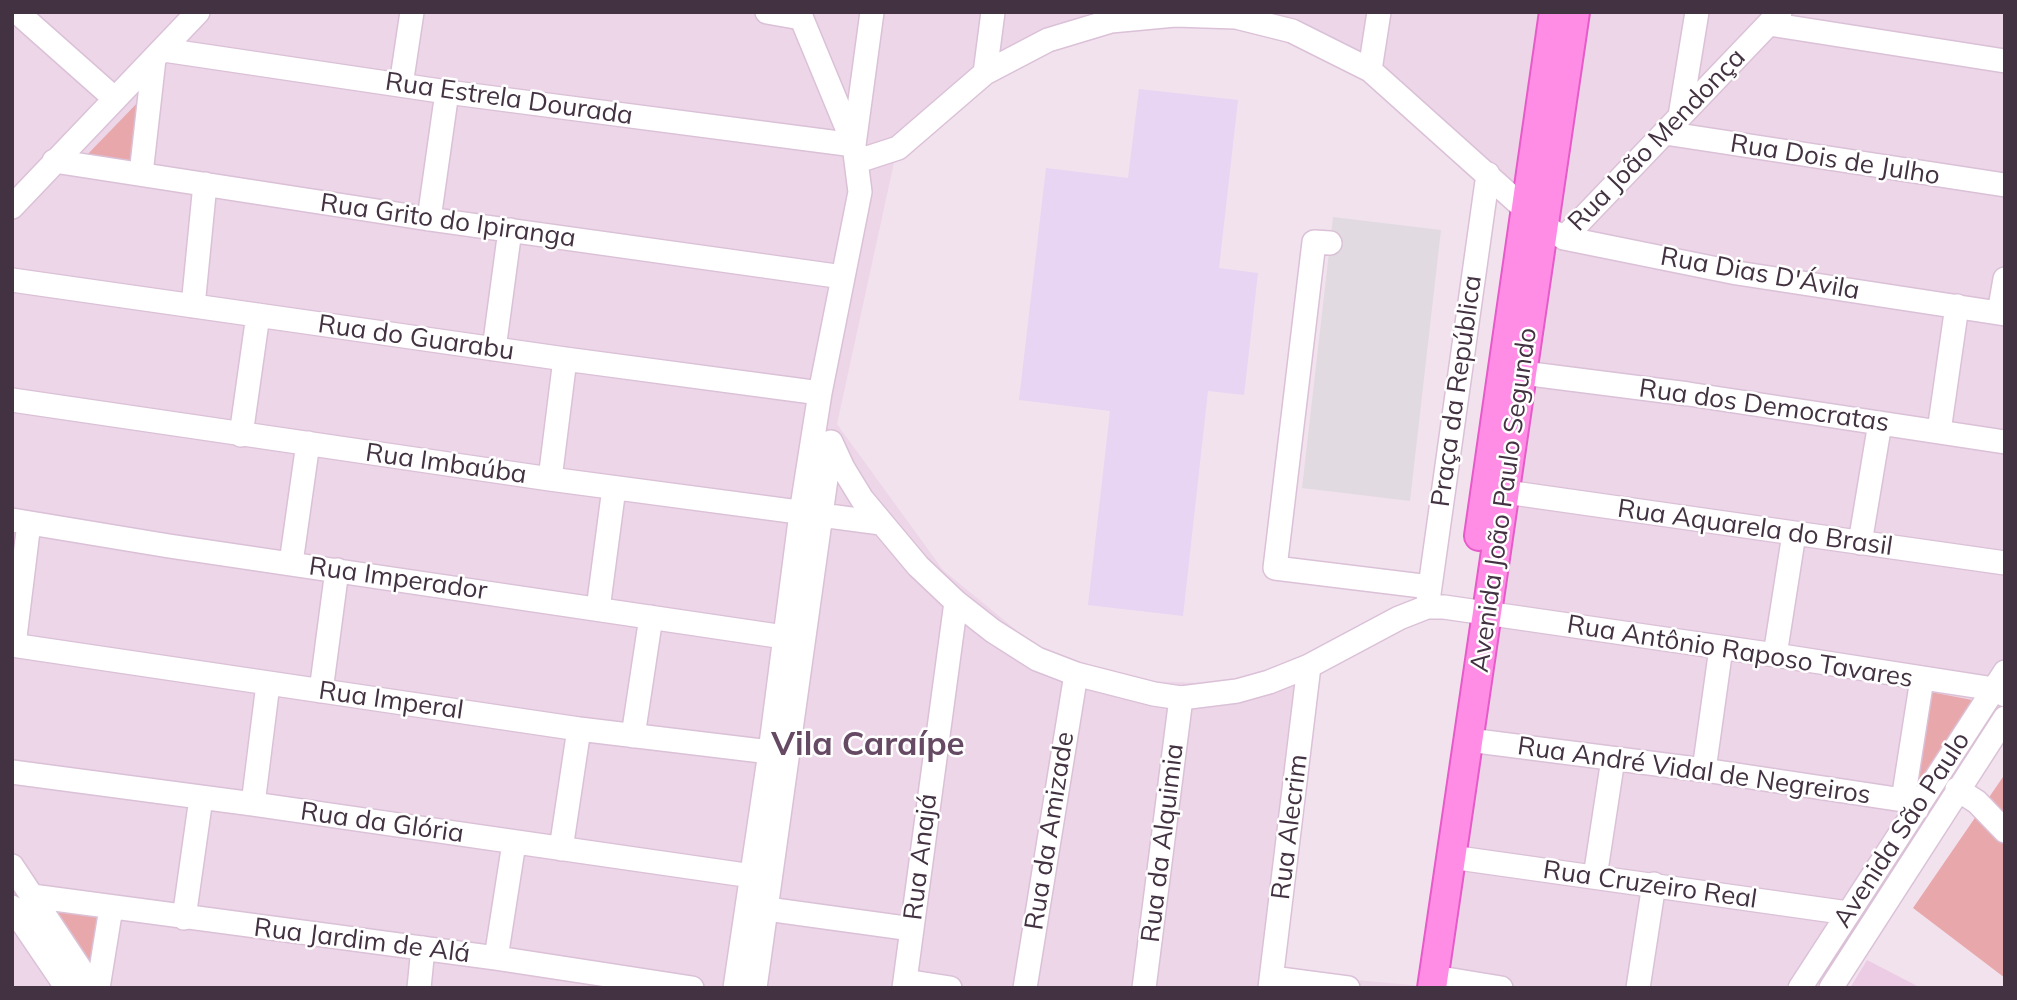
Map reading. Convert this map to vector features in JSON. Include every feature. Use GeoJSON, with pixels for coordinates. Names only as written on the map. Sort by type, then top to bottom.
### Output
{"type":"FeatureCollection","features":[{"type":"Feature","properties":{"kind":"main road","name":"Avenida João Paulo Segundo"},"geometry":{"type":"LineString","coordinates":[[1427,984],[1478,613],[1544,224],[1554,12]]}},
{"type":"Feature","properties":{"kind":"main road","name":"Avenida João Paulo Segundo"},"geometry":{"type":"LineString","coordinates":[[1427,984],[1469,740],[1478,613],[1506,492],[1575,12]]}},
{"type":"Feature","properties":{"kind":"street"},"geometry":{"type":"LineString","coordinates":[[17,12],[114,98]]}},
{"type":"Feature","properties":{"kind":"street"},"geometry":{"type":"LineString","coordinates":[[12,207],[198,12]]}},
{"type":"Feature","properties":{"kind":"street"},"geometry":{"type":"LineString","coordinates":[[401,85],[412,12]]}},
{"type":"Feature","properties":{"kind":"street"},"geometry":{"type":"LineString","coordinates":[[767,12],[800,15],[856,153]]}},
{"type":"Feature","properties":{"kind":"street"},"geometry":{"type":"LineString","coordinates":[[755,988],[767,909],[811,514],[819,403],[859,191],[856,153],[872,12]]}},
{"type":"Feature","properties":{"kind":"street"},"geometry":{"type":"LineString","coordinates":[[985,73],[993,12]]}},
{"type":"Feature","properties":{"kind":"street"},"geometry":{"type":"LineString","coordinates":[[1370,70],[1379,12]]}},
{"type":"Feature","properties":{"kind":"street"},"geometry":{"type":"LineString","coordinates":[[1673,125],[1697,12]]}},
{"type":"Feature","properties":{"kind":"street"},"geometry":{"type":"LineString","coordinates":[[856,153],[898,148],[985,73],[1048,40],[1112,17],[1236,15],[1292,31],[1370,70],[1544,224]]}},
{"type":"Feature","properties":{"kind":"street"},"geometry":{"type":"LineString","coordinates":[[1774,18],[2005,61]]}},
{"type":"Feature","properties":{"kind":"street","name":"Rua João Mendonça"},"geometry":{"type":"LineString","coordinates":[[1544,224],[1673,125],[1774,18]]}},
{"type":"Feature","properties":{"kind":"street"},"geometry":{"type":"LineString","coordinates":[[141,174],[159,54]]}},
{"type":"Feature","properties":{"kind":"street","name":"Rua Estrela Dourada"},"geometry":{"type":"LineString","coordinates":[[159,54],[401,85],[856,153]]}},
{"type":"Feature","properties":{"kind":"street"},"geometry":{"type":"LineString","coordinates":[[429,219],[447,92]]}},
{"type":"Feature","properties":{"kind":"street","name":"Rua Dois de Julho"},"geometry":{"type":"LineString","coordinates":[[1673,125],[2005,185]]}},
{"type":"Feature","properties":{"kind":"street","name":"Rua Grito do Ipiranga"},"geometry":{"type":"LineString","coordinates":[[54,161],[429,219],[843,277]]}},
{"type":"Feature","properties":{"kind":"street","name":"Praça da República"},"geometry":{"type":"LineString","coordinates":[[1428,597],[1488,174]]}},
{"type":"Feature","properties":{"kind":"street"},"geometry":{"type":"LineString","coordinates":[[193,306],[205,184]]}},
{"type":"Feature","properties":{"kind":"street","name":"Rua Dias D'Ávila"},"geometry":{"type":"LineString","coordinates":[[1544,224],[1737,273],[2002,313]]}},
{"type":"Feature","properties":{"kind":"street"},"geometry":{"type":"LineString","coordinates":[[494,349],[510,230]]}},
{"type":"Feature","properties":{"kind":"street"},"geometry":{"type":"LineString","coordinates":[[1330,243],[1314,242],[1296,459],[1275,568],[1428,597],[1478,613]]}},
{"type":"Feature","properties":{"kind":"street"},"geometry":{"type":"LineString","coordinates":[[2002,313],[2005,279]]}},
{"type":"Feature","properties":{"kind":"street","name":"Rua do Guarabu"},"geometry":{"type":"LineString","coordinates":[[12,280],[565,359],[819,403]]}},
{"type":"Feature","properties":{"kind":"street"},"geometry":{"type":"LineString","coordinates":[[1939,432],[1957,306]]}},
{"type":"Feature","properties":{"kind":"street"},"geometry":{"type":"LineString","coordinates":[[241,435],[258,315]]}},
{"type":"Feature","properties":{"kind":"street"},"geometry":{"type":"LineString","coordinates":[[550,479],[565,359]]}},
{"type":"Feature","properties":{"kind":"street","name":"Rua dos Democratas"},"geometry":{"type":"LineString","coordinates":[[1523,373],[1688,394],[2005,442]]}},
{"type":"Feature","properties":{"kind":"street","name":"Rua Imbaúba"},"geometry":{"type":"LineString","coordinates":[[12,400],[550,479],[881,523]]}},
{"type":"Feature","properties":{"kind":"street"},"geometry":{"type":"LineString","coordinates":[[819,403],[831,442],[843,468],[862,499],[918,566],[956,602],[993,631],[1038,659],[1076,674],[1119,686],[1181,698],[1237,691],[1309,666],[1399,618],[1428,597]]}},
{"type":"Feature","properties":{"kind":"street"},"geometry":{"type":"LineString","coordinates":[[1860,543],[1880,423]]}},
{"type":"Feature","properties":{"kind":"street"},"geometry":{"type":"LineString","coordinates":[[736,988],[784,637],[811,514],[831,442]]}},
{"type":"Feature","properties":{"kind":"street"},"geometry":{"type":"LineString","coordinates":[[291,563],[307,443]]}},
{"type":"Feature","properties":{"kind":"street"},"geometry":{"type":"LineString","coordinates":[[598,609],[614,488]]}},
{"type":"Feature","properties":{"kind":"street","name":"Rua Aquarela do Brasil"},"geometry":{"type":"LineString","coordinates":[[1506,492],[2005,563]]}},
{"type":"Feature","properties":{"kind":"street"},"geometry":{"type":"LineString","coordinates":[[13,645],[21,521]]}},
{"type":"Feature","properties":{"kind":"street","name":"Rua Imperador"},"geometry":{"type":"LineString","coordinates":[[21,521],[784,637]]}},
{"type":"Feature","properties":{"kind":"street"},"geometry":{"type":"LineString","coordinates":[[1775,655],[1794,534]]}},
{"type":"Feature","properties":{"kind":"street"},"geometry":{"type":"LineString","coordinates":[[321,691],[337,570]]}},
{"type":"Feature","properties":{"kind":"street","name":"Rua Anajá"},"geometry":{"type":"LineString","coordinates":[[905,984],[956,602]]}},
{"type":"Feature","properties":{"kind":"street","name":"Rua Antônio Raposo Tavares"},"geometry":{"type":"LineString","coordinates":[[1478,613],[1775,655],[1922,679],[2001,685]]}},
{"type":"Feature","properties":{"kind":"street"},"geometry":{"type":"LineString","coordinates":[[633,736],[651,617]]}},
{"type":"Feature","properties":{"kind":"street","name":"Rua Imperal"},"geometry":{"type":"LineString","coordinates":[[13,645],[579,729],[770,752]]}},
{"type":"Feature","properties":{"kind":"street"},"geometry":{"type":"LineString","coordinates":[[1704,770],[1721,648]]}},
{"type":"Feature","properties":{"kind":"street","name":"Rua Alecrim"},"geometry":{"type":"LineString","coordinates":[[1271,983],[1309,666]]}},
{"type":"Feature","properties":{"kind":"street","name":"Rua da Amizade"},"geometry":{"type":"LineString","coordinates":[[1025,988],[1076,674]]}},
{"type":"Feature","properties":{"kind":"street"},"geometry":{"type":"LineString","coordinates":[[1910,804],[1922,679]]}},
{"type":"Feature","properties":{"kind":"street"},"geometry":{"type":"LineString","coordinates":[[253,804],[268,684]]}},
{"type":"Feature","properties":{"kind":"street","name":"Avenida São Paulo"},"geometry":{"type":"LineString","coordinates":[[1800,988],[1849,913],[1910,804],[2001,685]]}},
{"type":"Feature","properties":{"kind":"street","name":"Rua da Alquimia"},"geometry":{"type":"LineString","coordinates":[[1144,988],[1181,698]]}},
{"type":"Feature","properties":{"kind":"street","name":"Avenida São Paulo"},"geometry":{"type":"LineString","coordinates":[[1831,988],[2005,718]]}},
{"type":"Feature","properties":{"kind":"street"},"geometry":{"type":"LineString","coordinates":[[561,849],[579,729]]}},
{"type":"Feature","properties":{"kind":"street","name":"Rua André Vidal de Negreiros"},"geometry":{"type":"LineString","coordinates":[[1469,740],[1704,770],[1910,804]]}},
{"type":"Feature","properties":{"kind":"street"},"geometry":{"type":"LineString","coordinates":[[1595,877],[1613,759]]}},
{"type":"Feature","properties":{"kind":"street","name":"Rua da Glória"},"geometry":{"type":"LineString","coordinates":[[12,772],[752,876]]}},
{"type":"Feature","properties":{"kind":"street"},"geometry":{"type":"LineString","coordinates":[[1957,789],[1977,802],[2005,831]]}},
{"type":"Feature","properties":{"kind":"street"},"geometry":{"type":"LineString","coordinates":[[184,918],[201,798]]}},
{"type":"Feature","properties":{"kind":"street"},"geometry":{"type":"LineString","coordinates":[[496,958],[514,843]]}},
{"type":"Feature","properties":{"kind":"street","name":"Rua Cruzeiro Real"},"geometry":{"type":"LineString","coordinates":[[1451,856],[1849,913]]}},
{"type":"Feature","properties":{"kind":"street"},"geometry":{"type":"LineString","coordinates":[[12,866],[22,901],[66,988]]}},
{"type":"Feature","properties":{"kind":"street"},"geometry":{"type":"LineString","coordinates":[[1638,988],[1654,884]]}},
{"type":"Feature","properties":{"kind":"street"},"geometry":{"type":"LineString","coordinates":[[22,901],[93,988]]}},
{"type":"Feature","properties":{"kind":"street","name":"Rua Jardim de Alá"},"geometry":{"type":"LineString","coordinates":[[22,901],[111,908],[423,948],[692,988]]}},
{"type":"Feature","properties":{"kind":"street"},"geometry":{"type":"LineString","coordinates":[[98,988],[111,908]]}},
{"type":"Feature","properties":{"kind":"street"},"geometry":{"type":"LineString","coordinates":[[767,909],[912,929]]}},
{"type":"Feature","properties":{"kind":"street"},"geometry":{"type":"LineString","coordinates":[[419,988],[423,948]]}},
{"type":"Feature","properties":{"kind":"street"},"geometry":{"type":"LineString","coordinates":[[1271,983],[1348,988]]}},
{"type":"Feature","properties":{"kind":"street"},"geometry":{"type":"LineString","coordinates":[[905,984],[950,988]]}},
{"type":"Feature","properties":{"kind":"street"},"geometry":{"type":"LineString","coordinates":[[1427,984],[1501,988]]}},
{"type":"Feature","properties":{"kind":"shaded area"},"geometry":{"type":"Polygon","coordinates":[[[12,12],[2005,12],[2005,679],[1810,988],[12,988],[12,12]],[[1244,22],[1101,25],[992,80],[895,158],[837,424],[943,570],[1038,648],[1120,680],[1315,687],[1277,973],[1423,986],[1533,217],[1343,63],[1244,22]]]}},
{"type":"Feature","properties":{"kind":"shaded area"},"geometry":{"type":"Polygon","coordinates":[[[1139,89],[1238,100],[1219,268],[1258,273],[1244,395],[1208,391],[1183,616],[1088,605],[1110,411],[1019,400],[1046,168],[1128,178],[1139,89]]]}},
{"type":"Feature","properties":{"kind":"shaded area"},"geometry":{"type":"Polygon","coordinates":[[[144,96],[134,164],[84,158],[144,96]]]}},
{"type":"Feature","properties":{"kind":"shaded area"},"geometry":{"type":"Polygon","coordinates":[[[1333,217],[1441,230],[1410,501],[1302,488],[1333,217]]]}},
{"type":"Feature","properties":{"kind":"shaded area"},"geometry":{"type":"Polygon","coordinates":[[[1931,692],[1972,700],[1917,789],[1931,692]]]}},
{"type":"Feature","properties":{"kind":"shaded area"},"geometry":{"type":"Polygon","coordinates":[[[2005,774],[2005,978],[1913,908],[2005,774]]]}},
{"type":"Feature","properties":{"kind":"shaded area"},"geometry":{"type":"Polygon","coordinates":[[[51,905],[104,913],[91,967],[51,905]]]}},
{"type":"Feature","properties":{"kind":"shaded area"},"geometry":{"type":"Polygon","coordinates":[[[1867,960],[1921,988],[1850,988],[1867,960]]]}},
{"type":"Feature","properties":{"kind":"district","name":"Vila Caraípe"},"geometry":{"type":"Point","coordinates":[868,745]}}]}
